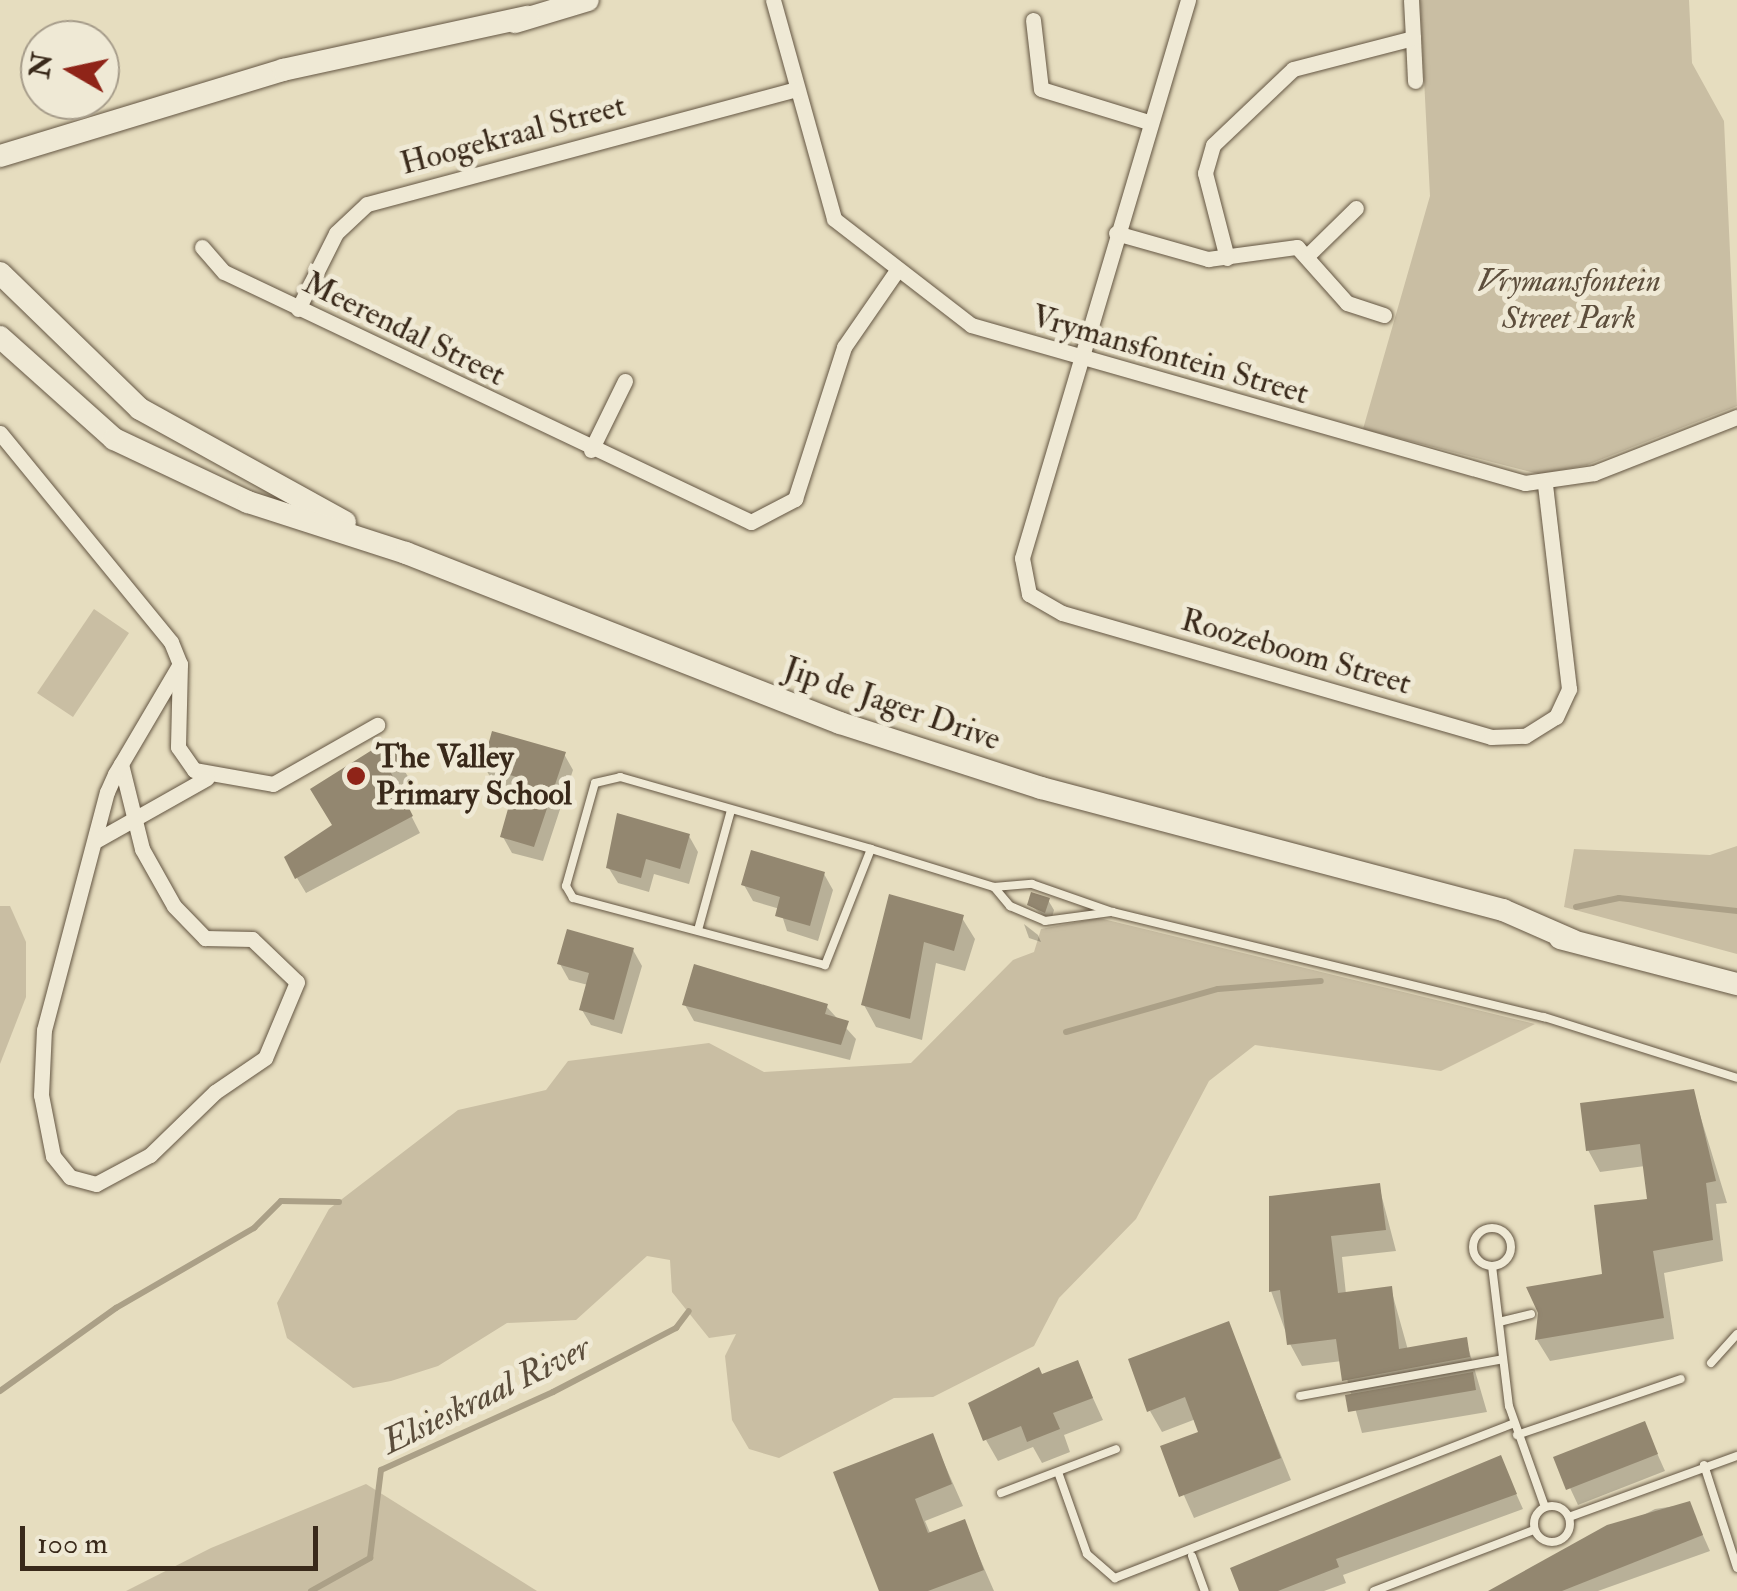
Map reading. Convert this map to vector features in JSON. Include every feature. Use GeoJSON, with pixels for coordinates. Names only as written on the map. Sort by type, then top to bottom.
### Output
{"type":"FeatureCollection","features":[{"type":"Feature","properties":{"kind":"main road"},"geometry":{"type":"LineString","coordinates":[[0,156],[250,83],[412,54],[588,0]]}},
{"type":"Feature","properties":{"kind":"main road","name":"Jip de Jager Drive"},"geometry":{"type":"LineString","coordinates":[[0,273],[140,409],[406,553]]}},
{"type":"Feature","properties":{"kind":"main road","name":"Jip de Jager Drive"},"geometry":{"type":"LineString","coordinates":[[0,336],[74,410],[159,465],[406,553],[840,723],[1371,877],[1504,910],[1574,942],[1737,984]]}},
{"type":"Feature","properties":{"kind":"street","name":"Vrymansfontein Street"},"geometry":{"type":"LineString","coordinates":[[774,0],[830,211],[894,273],[971,325],[1080,359],[1545,484]]}},
{"type":"Feature","properties":{"kind":"street"},"geometry":{"type":"LineString","coordinates":[[1080,359],[1148,122],[1188,0]]}},
{"type":"Feature","properties":{"kind":"street"},"geometry":{"type":"LineString","coordinates":[[1412,0],[1415,81]]}},
{"type":"Feature","properties":{"kind":"street"},"geometry":{"type":"LineString","coordinates":[[1034,20],[1041,88],[1148,122]]}},
{"type":"Feature","properties":{"kind":"street"},"geometry":{"type":"LineString","coordinates":[[1227,258],[1204,166],[1213,144],[1293,70],[1413,38]]}},
{"type":"Feature","properties":{"kind":"street","name":"Hoogekraal Street"},"geometry":{"type":"LineString","coordinates":[[298,309],[342,224],[378,199],[797,89]]}},
{"type":"Feature","properties":{"kind":"street"},"geometry":{"type":"LineString","coordinates":[[1308,255],[1356,208]]}},
{"type":"Feature","properties":{"kind":"street"},"geometry":{"type":"LineString","coordinates":[[1116,234],[1227,258],[1286,246],[1308,255],[1347,302],[1384,315]]}},
{"type":"Feature","properties":{"kind":"street","name":"Meerendal Street"},"geometry":{"type":"LineString","coordinates":[[202,247],[216,267],[298,309],[732,518],[780,514],[800,489],[844,347],[894,273]]}},
{"type":"Feature","properties":{"kind":"street","name":"Roozeboom Street"},"geometry":{"type":"LineString","coordinates":[[1080,359],[1022,558],[1024,585],[1037,602],[1491,737],[1544,728],[1569,689],[1545,484]]}},
{"type":"Feature","properties":{"kind":"street"},"geometry":{"type":"LineString","coordinates":[[591,450],[624,381]]}},
{"type":"Feature","properties":{"kind":"street"},"geometry":{"type":"LineString","coordinates":[[1545,484],[1737,417]]}},
{"type":"Feature","properties":{"kind":"street"},"geometry":{"type":"LineString","coordinates":[[1,435],[180,664],[178,747],[207,778]]}},
{"type":"Feature","properties":{"kind":"street"},"geometry":{"type":"LineString","coordinates":[[121,764],[134,823],[151,871],[198,934],[252,940],[289,967],[296,989],[265,1058],[214,1092],[150,1156],[96,1184],[56,1163],[41,1083],[51,991],[121,764],[180,664]]}},
{"type":"Feature","properties":{"kind":"street"},"geometry":{"type":"LineString","coordinates":[[96,840],[134,823],[207,778],[273,784],[377,726]]}},
{"type":"Feature","properties":{"kind":"lane"},"geometry":{"type":"LineString","coordinates":[[871,849],[825,965],[573,898],[566,877],[600,776],[871,849],[994,886],[1032,884],[1112,912],[1544,1017],[1737,1078]]}},
{"type":"Feature","properties":{"kind":"lane"},"geometry":{"type":"LineString","coordinates":[[698,930],[731,810]]}},
{"type":"Feature","properties":{"kind":"lane"},"geometry":{"type":"LineString","coordinates":[[994,886],[1010,906],[1046,921],[1112,912]]}},
{"type":"Feature","properties":{"kind":"lane"},"geometry":{"type":"LineString","coordinates":[[1492,1266],[1510,1246],[1490,1228],[1473,1247],[1492,1266],[1514,1424],[1545,1507],[1569,1517],[1737,1456]]}},
{"type":"Feature","properties":{"kind":"lane"},"geometry":{"type":"LineString","coordinates":[[1499,1322],[1530,1314]]}},
{"type":"Feature","properties":{"kind":"lane"},"geometry":{"type":"LineString","coordinates":[[1711,1363],[1737,1334]]}},
{"type":"Feature","properties":{"kind":"lane"},"geometry":{"type":"LineString","coordinates":[[1300,1396],[1503,1359]]}},
{"type":"Feature","properties":{"kind":"lane"},"geometry":{"type":"LineString","coordinates":[[1517,1435],[1681,1379]]}},
{"type":"Feature","properties":{"kind":"lane"},"geometry":{"type":"LineString","coordinates":[[1058,1472],[1086,1554],[1106,1576],[1192,1556],[1514,1424]]}},
{"type":"Feature","properties":{"kind":"lane"},"geometry":{"type":"LineString","coordinates":[[1001,1493],[1116,1449]]}},
{"type":"Feature","properties":{"kind":"lane"},"geometry":{"type":"LineString","coordinates":[[1704,1466],[1737,1568]]}},
{"type":"Feature","properties":{"kind":"lane"},"geometry":{"type":"LineString","coordinates":[[1374,1591],[1534,1530],[1545,1507]]}},
{"type":"Feature","properties":{"kind":"lane"},"geometry":{"type":"LineString","coordinates":[[1534,1530],[1558,1542],[1569,1517]]}},
{"type":"Feature","properties":{"kind":"lane"},"geometry":{"type":"LineString","coordinates":[[1192,1556],[1205,1591]]}},
{"type":"Feature","properties":{"kind":"lane"},"geometry":{"type":"LineString","coordinates":[[1404,1580],[1409,1591]]}},
{"type":"Feature","properties":{"kind":"green space","name":"Vrymansfontein Street Park"},"geometry":{"type":"Polygon","coordinates":[[[1420,0],[1689,0],[1692,63],[1724,121],[1737,406],[1587,465],[1539,474],[1363,429],[1430,196],[1420,0]]]}},
{"type":"Feature","properties":{"kind":"green space"},"geometry":{"type":"Polygon","coordinates":[[[94,609],[129,633],[73,717],[37,693],[94,609]]]}},
{"type":"Feature","properties":{"kind":"green space"},"geometry":{"type":"Polygon","coordinates":[[[1737,846],[1737,954],[1564,907],[1574,849],[1710,855],[1737,846]]]}},
{"type":"Feature","properties":{"kind":"green space"},"geometry":{"type":"Polygon","coordinates":[[[0,906],[10,906],[26,942],[26,997],[0,1064],[0,906]]]}},
{"type":"Feature","properties":{"kind":"green space"},"geometry":{"type":"Polygon","coordinates":[[[1099,918],[1535,1024],[1441,1071],[1255,1045],[1209,1081],[1136,1219],[1059,1298],[1034,1346],[933,1397],[894,1398],[779,1458],[749,1449],[732,1420],[725,1356],[736,1334],[709,1338],[672,1292],[670,1260],[647,1256],[576,1320],[507,1323],[438,1366],[391,1381],[353,1388],[287,1338],[277,1303],[329,1209],[458,1110],[546,1090],[568,1061],[709,1043],[764,1072],[911,1063],[1013,960],[1034,952],[1041,929],[1099,918]]]}},
{"type":"Feature","properties":{"kind":"green space"},"geometry":{"type":"Polygon","coordinates":[[[366,1484],[537,1591],[126,1591],[211,1548],[366,1484]]]}},
{"type":"Feature","properties":{"kind":"building"},"geometry":{"type":"Polygon","coordinates":[[[492,731],[566,752],[534,847],[500,837],[517,777],[482,767],[492,731]]]}},
{"type":"Feature","properties":{"kind":"building"},"geometry":{"type":"Polygon","coordinates":[[[388,740],[403,763],[390,771],[413,816],[295,879],[284,857],[332,825],[310,789],[388,740]]]}},
{"type":"Feature","properties":{"kind":"building"},"geometry":{"type":"Polygon","coordinates":[[[617,813],[690,834],[680,869],[646,859],[641,878],[606,868],[617,813]]]}},
{"type":"Feature","properties":{"kind":"building"},"geometry":{"type":"Polygon","coordinates":[[[751,850],[825,872],[810,926],[775,916],[780,897],[741,885],[751,850]]]}},
{"type":"Feature","properties":{"kind":"building"},"geometry":{"type":"Polygon","coordinates":[[[1031,892],[1050,898],[1045,913],[1027,905],[1031,892]]]}},
{"type":"Feature","properties":{"kind":"building"},"geometry":{"type":"Polygon","coordinates":[[[889,894],[964,915],[954,951],[924,942],[910,1019],[861,1005],[889,894]]]}},
{"type":"Feature","properties":{"kind":"building"},"geometry":{"type":"Polygon","coordinates":[[[567,929],[634,948],[614,1020],[579,1010],[589,973],[557,964],[567,929]]]}},
{"type":"Feature","properties":{"kind":"building"},"geometry":{"type":"Polygon","coordinates":[[[694,964],[828,1004],[825,1014],[849,1021],[841,1045],[682,1005],[694,964]]]}},
{"type":"Feature","properties":{"kind":"building"},"geometry":{"type":"Polygon","coordinates":[[[1694,1089],[1716,1181],[1706,1183],[1713,1240],[1653,1251],[1664,1318],[1535,1340],[1538,1313],[1526,1287],[1602,1274],[1594,1205],[1647,1199],[1640,1144],[1586,1151],[1580,1103],[1694,1089]]]}},
{"type":"Feature","properties":{"kind":"building"},"geometry":{"type":"Polygon","coordinates":[[[1380,1183],[1386,1230],[1331,1236],[1338,1293],[1392,1286],[1399,1349],[1467,1337],[1470,1357],[1342,1381],[1336,1339],[1287,1345],[1280,1290],[1269,1292],[1269,1196],[1380,1183]]]}},
{"type":"Feature","properties":{"kind":"building"},"geometry":{"type":"Polygon","coordinates":[[[1229,1321],[1281,1458],[1179,1497],[1160,1446],[1198,1432],[1185,1397],[1147,1412],[1128,1359],[1229,1321]]]}},
{"type":"Feature","properties":{"kind":"building"},"geometry":{"type":"Polygon","coordinates":[[[1078,1360],[1093,1398],[1053,1413],[1060,1429],[1027,1442],[1021,1426],[983,1441],[968,1403],[1039,1367],[1042,1374],[1078,1360]]]}},
{"type":"Feature","properties":{"kind":"building"},"geometry":{"type":"Polygon","coordinates":[[[1473,1372],[1476,1390],[1348,1412],[1345,1395],[1473,1372]]]}},
{"type":"Feature","properties":{"kind":"building"},"geometry":{"type":"Polygon","coordinates":[[[1645,1421],[1658,1454],[1566,1490],[1553,1457],[1645,1421]]]}},
{"type":"Feature","properties":{"kind":"building"},"geometry":{"type":"Polygon","coordinates":[[[933,1433],[952,1484],[915,1499],[928,1533],[965,1519],[984,1570],[928,1591],[879,1591],[833,1472],[933,1433]]]}},
{"type":"Feature","properties":{"kind":"building"},"geometry":{"type":"Polygon","coordinates":[[[1501,1455],[1517,1494],[1336,1559],[1339,1567],[1278,1591],[1239,1591],[1230,1568],[1501,1455]]]}},
{"type":"Feature","properties":{"kind":"building"},"geometry":{"type":"Polygon","coordinates":[[[1690,1501],[1703,1535],[1562,1591],[1488,1591],[1607,1525],[1690,1501]]]}},
{"type":"Feature","properties":{"kind":"waterway","name":"Elsieskraal River"},"geometry":{"type":"LineString","coordinates":[[1576,907],[1619,898],[1737,911]]}},
{"type":"Feature","properties":{"kind":"waterway","name":"Elsieskraal River"},"geometry":{"type":"LineString","coordinates":[[1066,1032],[1218,989],[1321,981]]}},
{"type":"Feature","properties":{"kind":"waterway"},"geometry":{"type":"LineString","coordinates":[[0,1391],[116,1308],[254,1228],[281,1201],[339,1202]]}},
{"type":"Feature","properties":{"kind":"waterway","name":"Elsieskraal River"},"geometry":{"type":"LineString","coordinates":[[311,1591],[370,1558],[381,1470],[553,1392],[676,1328],[689,1311]]}},
{"type":"Feature","properties":{"kind":"place","name":"The Valley Primary School"},"geometry":{"type":"Point","coordinates":[356,776]}}]}
